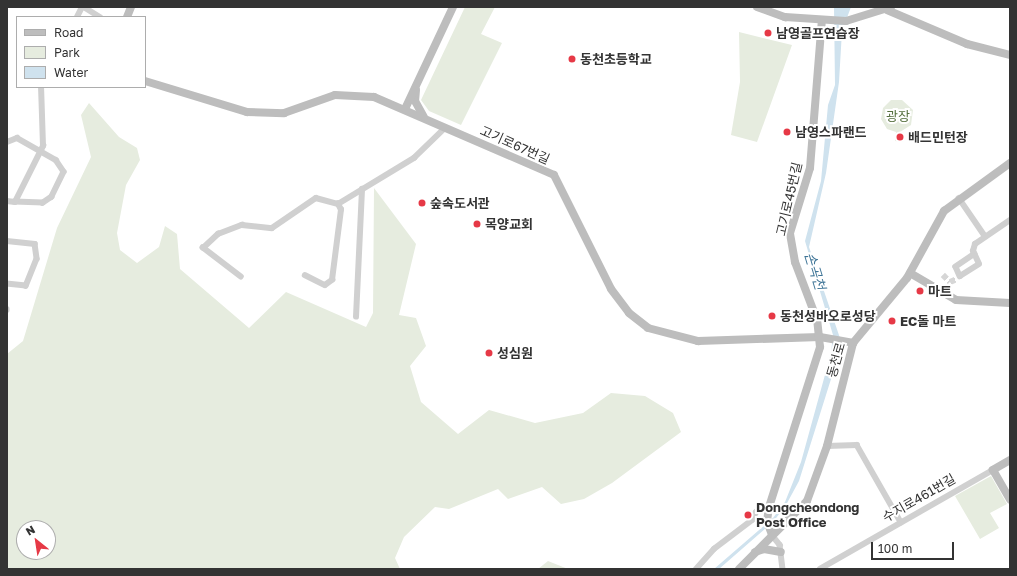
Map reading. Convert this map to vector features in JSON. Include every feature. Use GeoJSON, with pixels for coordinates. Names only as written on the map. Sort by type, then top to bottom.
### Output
{"type":"FeatureCollection","features":[{"type":"Feature","properties":{"kind":"street"},"geometry":{"type":"LineString","coordinates":[[77,16],[83,7],[98,16]]}},
{"type":"Feature","properties":{"kind":"street"},"geometry":{"type":"LineString","coordinates":[[405,109],[454,7]]}},
{"type":"Feature","properties":{"kind":"street"},"geometry":{"type":"LineString","coordinates":[[757,7],[785,17],[822,20],[833,20],[874,14],[889,8],[967,44],[1010,56]]}},
{"type":"Feature","properties":{"kind":"street","name":"고기로45번길"},"geometry":{"type":"LineString","coordinates":[[768,511],[820,347],[820,338],[792,252],[790,233],[810,168],[822,20]]}},
{"type":"Feature","properties":{"kind":"street","name":"고기로67번길"},"geometry":{"type":"LineString","coordinates":[[146,81],[247,112],[284,113],[349,94],[374,97],[424,117],[445,128],[554,175],[611,289],[629,313],[648,328],[698,341],[820,338],[850,342]]}},
{"type":"Feature","properties":{"kind":"street"},"geometry":{"type":"LineString","coordinates":[[416,86],[416,100],[424,117]]}},
{"type":"Feature","properties":{"kind":"street"},"geometry":{"type":"LineString","coordinates":[[15,202],[40,151],[44,133],[41,88]]}},
{"type":"Feature","properties":{"kind":"street"},"geometry":{"type":"LineString","coordinates":[[241,277],[203,248],[218,234],[237,226],[272,228],[316,198],[338,204],[422,152],[445,128]]}},
{"type":"Feature","properties":{"kind":"street"},"geometry":{"type":"LineString","coordinates":[[7,142],[17,138],[60,164],[62,179],[52,197],[43,203],[7,201]]}},
{"type":"Feature","properties":{"kind":"street","name":"동천로"},"geometry":{"type":"LineString","coordinates":[[739,569],[752,554],[807,501],[827,446],[850,342],[910,273],[939,217],[960,198],[1010,164]]}},
{"type":"Feature","properties":{"kind":"street"},"geometry":{"type":"LineString","coordinates":[[356,317],[362,189]]}},
{"type":"Feature","properties":{"kind":"street"},"geometry":{"type":"LineString","coordinates":[[960,198],[985,236]]}},
{"type":"Feature","properties":{"kind":"street"},"geometry":{"type":"LineString","coordinates":[[305,276],[325,285],[332,280],[341,210],[338,204]]}},
{"type":"Feature","properties":{"kind":"street"},"geometry":{"type":"LineString","coordinates":[[975,254],[975,244],[1010,220]]}},
{"type":"Feature","properties":{"kind":"street"},"geometry":{"type":"LineString","coordinates":[[7,241],[35,244],[37,259],[26,286],[7,284]]}},
{"type":"Feature","properties":{"kind":"street"},"geometry":{"type":"LineString","coordinates":[[910,273],[956,300],[1010,303]]}},
{"type":"Feature","properties":{"kind":"street"},"geometry":{"type":"LineString","coordinates":[[827,446],[857,445],[901,522]]}},
{"type":"Feature","properties":{"kind":"street","name":"수지로461번길"},"geometry":{"type":"LineString","coordinates":[[820,569],[1010,460]]}},
{"type":"Feature","properties":{"kind":"street"},"geometry":{"type":"LineString","coordinates":[[993,470],[1010,499]]}},
{"type":"Feature","properties":{"kind":"street"},"geometry":{"type":"LineString","coordinates":[[696,569],[714,549],[752,520],[756,512],[768,511],[772,535],[781,552],[783,569]]}},
{"type":"Feature","properties":{"kind":"street"},"geometry":{"type":"LineString","coordinates":[[752,554],[764,549],[781,552]]}},
{"type":"Feature","properties":{"kind":"green space"},"geometry":{"type":"Polygon","coordinates":[[[465,7],[495,7],[481,34],[502,43],[461,125],[429,111],[421,100],[465,7]]]}},
{"type":"Feature","properties":{"kind":"green space"},"geometry":{"type":"Polygon","coordinates":[[[739,32],[792,45],[757,142],[731,135],[740,82],[739,32]]]}},
{"type":"Feature","properties":{"kind":"green space","name":"광장"},"geometry":{"type":"Polygon","coordinates":[[[891,100],[902,100],[913,110],[911,125],[900,132],[904,133],[903,142],[895,141],[896,132],[887,129],[881,119],[883,108],[891,100]]]}},
{"type":"Feature","properties":{"kind":"green space"},"geometry":{"type":"Polygon","coordinates":[[[89,103],[119,137],[137,148],[140,160],[126,185],[117,233],[120,250],[137,263],[159,247],[165,226],[177,234],[180,269],[249,328],[286,292],[366,327],[373,313],[374,188],[416,244],[399,315],[416,318],[426,346],[410,366],[421,402],[458,434],[489,410],[535,423],[583,413],[611,393],[645,396],[673,413],[681,432],[612,483],[584,499],[561,504],[542,487],[508,499],[498,489],[449,509],[435,507],[404,537],[395,558],[400,569],[7,569],[7,354],[23,341],[57,228],[91,157],[81,115],[89,103]]]}},
{"type":"Feature","properties":{"kind":"green space"},"geometry":{"type":"Polygon","coordinates":[[[991,476],[1007,504],[990,513],[999,528],[980,539],[955,496],[991,476]]]}},
{"type":"Feature","properties":{"kind":"green space"},"geometry":{"type":"Polygon","coordinates":[[[548,561],[568,569],[538,569],[548,561]]]}},
{"type":"Feature","properties":{"kind":"water","name":"손곡천"},"geometry":{"type":"Polygon","coordinates":[[[834,7],[851,7],[842,31],[839,82],[826,173],[809,247],[842,344],[799,481],[786,505],[773,522],[719,569],[714,569],[773,518],[785,502],[801,462],[831,353],[833,335],[805,241],[821,181],[828,105],[835,85],[834,7]]]}},
{"type":"Feature","properties":{"kind":"tunnel"},"geometry":{"type":"LineString","coordinates":[[943,275],[950,282],[957,279]]}},
{"type":"Feature","properties":{"kind":"place","name":"남영골프연습장"},"geometry":{"type":"Point","coordinates":[768,33]}},
{"type":"Feature","properties":{"kind":"place","name":"동천초등학교"},"geometry":{"type":"Point","coordinates":[572,59]}},
{"type":"Feature","properties":{"kind":"place","name":"남영스파랜드"},"geometry":{"type":"Point","coordinates":[787,132]}},
{"type":"Feature","properties":{"kind":"place","name":"배드민턴장"},"geometry":{"type":"Point","coordinates":[900,137]}},
{"type":"Feature","properties":{"kind":"place","name":"숲속도서관"},"geometry":{"type":"Point","coordinates":[422,203]}},
{"type":"Feature","properties":{"kind":"place","name":"목양교회"},"geometry":{"type":"Point","coordinates":[477,224]}},
{"type":"Feature","properties":{"kind":"place","name":"마트"},"geometry":{"type":"Point","coordinates":[920,291]}},
{"type":"Feature","properties":{"kind":"place","name":"동천성바오로성당"},"geometry":{"type":"Point","coordinates":[772,316]}},
{"type":"Feature","properties":{"kind":"place","name":"EC돌 마트"},"geometry":{"type":"Point","coordinates":[892,321]}},
{"type":"Feature","properties":{"kind":"place","name":"성심원"},"geometry":{"type":"Point","coordinates":[489,353]}},
{"type":"Feature","properties":{"kind":"place","name":"Dongcheondong Post Office"},"geometry":{"type":"Point","coordinates":[748,515]}}]}
